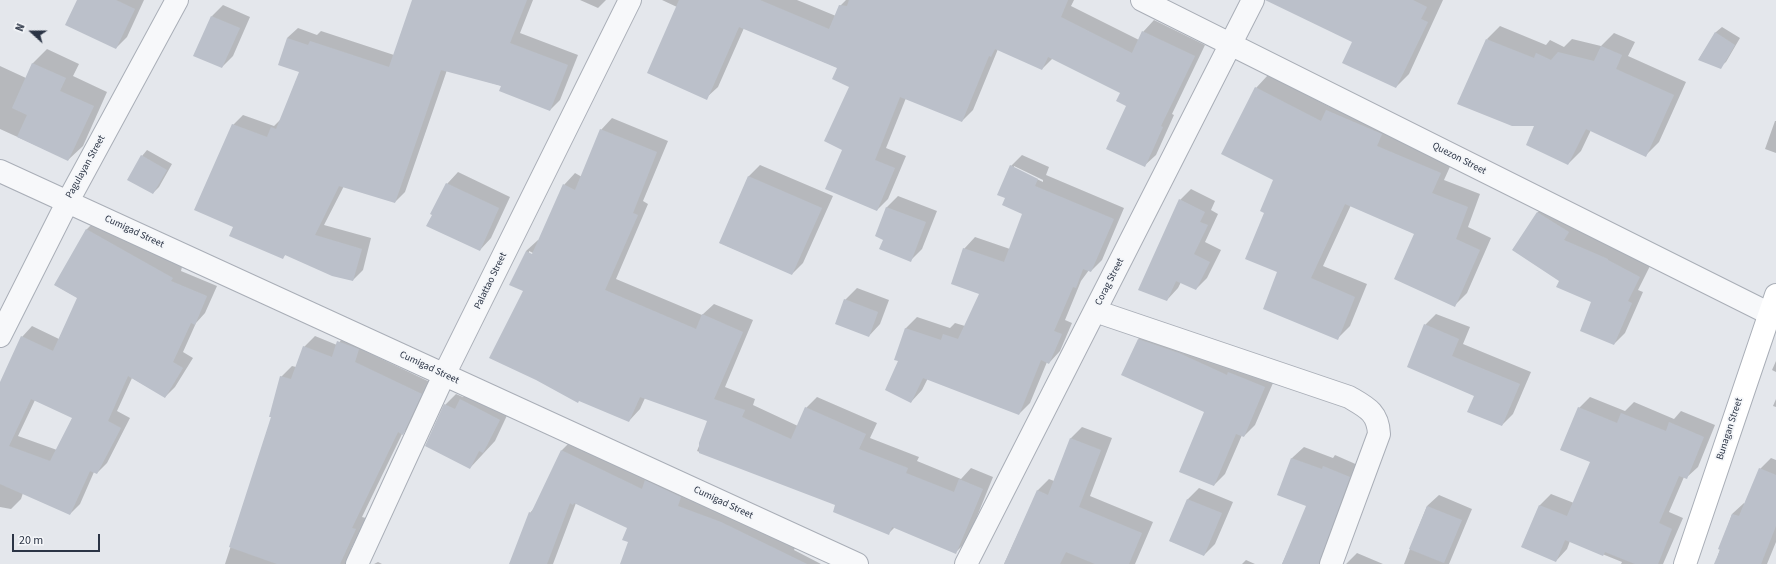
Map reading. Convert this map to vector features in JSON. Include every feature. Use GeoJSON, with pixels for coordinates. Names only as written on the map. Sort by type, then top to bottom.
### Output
{"type":"FeatureCollection","features":[{"type":"Feature","properties":{"kind":"main road","name":"Bunagan Street"},"geometry":{"type":"LineString","coordinates":[[1685,564],[1774,308]]}},
{"type":"Feature","properties":{"kind":"street","name":"Pagulayan Street"},"geometry":{"type":"LineString","coordinates":[[0,336],[68,201],[177,0]]}},
{"type":"Feature","properties":{"kind":"street","name":"Palattao Street"},"geometry":{"type":"LineString","coordinates":[[357,564],[444,375],[630,0]]}},
{"type":"Feature","properties":{"kind":"street","name":"Quezon Street"},"geometry":{"type":"LineString","coordinates":[[1142,0],[1231,45],[1774,308]]}},
{"type":"Feature","properties":{"kind":"street","name":"Corag Street"},"geometry":{"type":"LineString","coordinates":[[966,564],[1253,0]]}},
{"type":"Feature","properties":{"kind":"street","name":"Cumigad Street"},"geometry":{"type":"LineString","coordinates":[[0,171],[857,564]]}},
{"type":"Feature","properties":{"kind":"street"},"geometry":{"type":"LineString","coordinates":[[1095,311],[1349,397],[1370,410],[1378,422],[1379,434],[1331,564]]}},
{"type":"Feature","properties":{"kind":"building"},"geometry":{"type":"Polygon","coordinates":[[[77,0],[116,0],[135,9],[116,49],[65,25],[77,0]]]}},
{"type":"Feature","properties":{"kind":"building"},"geometry":{"type":"Polygon","coordinates":[[[412,0],[527,0],[510,43],[568,65],[550,111],[499,91],[501,86],[441,70],[395,203],[339,186],[315,235],[362,249],[353,281],[332,276],[285,255],[283,259],[229,236],[233,227],[194,210],[232,124],[267,137],[271,127],[276,129],[299,72],[278,65],[287,38],[308,45],[310,41],[389,67],[412,0]]]}},
{"type":"Feature","properties":{"kind":"building"},"geometry":{"type":"Polygon","coordinates":[[[679,0],[760,0],[829,29],[839,5],[847,6],[849,0],[1068,0],[1061,17],[1132,53],[1142,31],[1195,56],[1161,126],[1163,127],[1145,167],[1106,149],[1126,106],[1116,101],[1120,93],[1048,57],[1042,70],[995,49],[991,57],[989,56],[962,122],[900,97],[875,160],[895,168],[877,211],[825,189],[842,150],[824,141],[849,87],[832,79],[837,68],[739,27],[707,100],[647,73],[679,0]]]}},
{"type":"Feature","properties":{"kind":"building"},"geometry":{"type":"Polygon","coordinates":[[[1265,0],[1413,0],[1427,7],[1421,19],[1428,22],[1396,88],[1342,63],[1352,42],[1265,0]]]}},
{"type":"Feature","properties":{"kind":"building"},"geometry":{"type":"Polygon","coordinates":[[[211,16],[240,28],[222,68],[193,56],[211,16]]]}},
{"type":"Feature","properties":{"kind":"building"},"geometry":{"type":"Polygon","coordinates":[[[1715,32],[1735,45],[1721,69],[1698,60],[1715,32]]]}},
{"type":"Feature","properties":{"kind":"building"},"geometry":{"type":"Polygon","coordinates":[[[1486,39],[1534,58],[1536,53],[1551,60],[1558,52],[1594,61],[1601,46],[1622,55],[1616,69],[1674,95],[1646,157],[1586,129],[1568,165],[1526,145],[1534,126],[1512,126],[1457,104],[1486,39]]]}},
{"type":"Feature","properties":{"kind":"building"},"geometry":{"type":"Polygon","coordinates":[[[32,63],[66,78],[60,91],[94,106],[68,161],[17,137],[27,115],[12,108],[32,63]]]}},
{"type":"Feature","properties":{"kind":"building"},"geometry":{"type":"Polygon","coordinates":[[[1255,87],[1321,121],[1326,110],[1382,134],[1377,146],[1441,173],[1432,193],[1468,207],[1456,239],[1480,250],[1455,307],[1394,279],[1414,234],[1345,204],[1311,278],[1355,297],[1338,340],[1263,309],[1277,272],[1245,259],[1264,213],[1260,211],[1273,180],[1221,154],[1255,87]]]}},
{"type":"Feature","properties":{"kind":"building"},"geometry":{"type":"Polygon","coordinates":[[[600,129],[657,152],[633,213],[638,215],[605,290],[696,329],[702,314],[743,332],[714,399],[745,410],[742,417],[791,439],[805,407],[866,434],[859,449],[908,468],[906,473],[954,492],[959,479],[983,489],[956,554],[892,527],[889,535],[833,512],[835,505],[699,453],[699,443],[707,421],[640,397],[629,422],[579,401],[578,403],[536,380],[489,358],[523,291],[509,285],[526,251],[532,254],[563,184],[575,190],[600,129]]]}},
{"type":"Feature","properties":{"kind":"building"},"geometry":{"type":"Polygon","coordinates":[[[141,155],[167,170],[153,194],[127,180],[141,155]]]}},
{"type":"Feature","properties":{"kind":"building"},"geometry":{"type":"Polygon","coordinates":[[[1010,165],[1038,179],[1035,186],[1114,219],[1091,272],[1083,269],[1076,288],[1073,287],[1054,331],[1062,334],[1049,364],[1041,360],[1019,415],[923,378],[911,403],[885,390],[898,361],[894,360],[905,328],[941,340],[943,334],[958,339],[979,294],[951,284],[963,248],[1004,262],[1022,214],[1002,205],[1005,198],[997,195],[1010,165]]]}},
{"type":"Feature","properties":{"kind":"building"},"geometry":{"type":"Polygon","coordinates":[[[748,176],[822,208],[792,275],[719,243],[748,176]]]}},
{"type":"Feature","properties":{"kind":"building"},"geometry":{"type":"Polygon","coordinates":[[[446,183],[499,208],[480,251],[426,226],[432,215],[430,214],[446,183]]]}},
{"type":"Feature","properties":{"kind":"building"},"geometry":{"type":"Polygon","coordinates":[[[1179,199],[1205,212],[1200,222],[1208,225],[1194,254],[1210,262],[1196,290],[1176,281],[1167,301],[1138,290],[1179,199]]]}},
{"type":"Feature","properties":{"kind":"building"},"geometry":{"type":"Polygon","coordinates":[[[886,207],[926,222],[911,262],[879,249],[883,240],[875,236],[886,207]]]}},
{"type":"Feature","properties":{"kind":"building"},"geometry":{"type":"Polygon","coordinates":[[[1537,212],[1569,232],[1564,240],[1608,259],[1640,277],[1628,301],[1632,303],[1614,345],[1580,331],[1591,302],[1556,287],[1559,281],[1512,250],[1537,212]]]}},
{"type":"Feature","properties":{"kind":"building"},"geometry":{"type":"Polygon","coordinates":[[[86,229],[173,278],[171,281],[207,296],[195,325],[191,323],[173,362],[183,368],[165,398],[128,376],[108,421],[121,428],[97,474],[90,471],[70,515],[0,484],[0,382],[21,336],[53,351],[77,298],[54,285],[86,229]],[[31,399],[9,446],[50,461],[72,418],[31,399]]]}},
{"type":"Feature","properties":{"kind":"building"},"geometry":{"type":"Polygon","coordinates":[[[844,299],[878,312],[869,337],[835,324],[844,299]]]}},
{"type":"Feature","properties":{"kind":"building"},"geometry":{"type":"Polygon","coordinates":[[[1424,324],[1459,339],[1452,356],[1520,384],[1502,426],[1467,412],[1474,396],[1407,367],[1424,324]]]}},
{"type":"Feature","properties":{"kind":"building"},"geometry":{"type":"Polygon","coordinates":[[[1138,339],[1179,353],[1227,375],[1228,372],[1265,387],[1244,437],[1236,434],[1214,486],[1179,472],[1204,412],[1121,375],[1138,339]]]}},
{"type":"Feature","properties":{"kind":"building"},"geometry":{"type":"Polygon","coordinates":[[[337,341],[359,349],[355,362],[422,394],[403,435],[398,432],[352,528],[356,529],[340,564],[277,564],[229,547],[271,417],[269,417],[280,376],[291,379],[303,346],[332,357],[337,341]]]}},
{"type":"Feature","properties":{"kind":"building"},"geometry":{"type":"Polygon","coordinates":[[[460,399],[500,420],[483,453],[479,451],[470,469],[425,446],[444,404],[455,409],[460,399]]]}},
{"type":"Feature","properties":{"kind":"building"},"geometry":{"type":"Polygon","coordinates":[[[1578,407],[1617,423],[1621,413],[1666,431],[1669,422],[1704,437],[1687,479],[1679,476],[1659,523],[1672,529],[1658,564],[1635,564],[1605,552],[1603,556],[1565,540],[1556,562],[1521,547],[1539,505],[1567,516],[1590,462],[1560,450],[1578,407]]]}},
{"type":"Feature","properties":{"kind":"building"},"geometry":{"type":"Polygon","coordinates":[[[1070,438],[1101,450],[1079,507],[1142,533],[1129,564],[1095,564],[1066,552],[1060,564],[1004,564],[1037,490],[1048,495],[1070,438]]]}},
{"type":"Feature","properties":{"kind":"building"},"geometry":{"type":"Polygon","coordinates":[[[561,450],[642,489],[645,480],[681,497],[678,506],[721,522],[807,564],[620,564],[628,542],[622,540],[627,528],[574,503],[573,505],[570,503],[547,564],[509,564],[529,512],[531,513],[561,450]]]}},
{"type":"Feature","properties":{"kind":"building"},"geometry":{"type":"Polygon","coordinates":[[[1291,458],[1322,469],[1323,466],[1350,477],[1319,564],[1282,564],[1306,506],[1277,495],[1291,458]]]}},
{"type":"Feature","properties":{"kind":"building"},"geometry":{"type":"Polygon","coordinates":[[[1759,468],[1776,475],[1776,526],[1761,564],[1714,564],[1720,550],[1718,549],[1732,514],[1739,516],[1759,468]]]}},
{"type":"Feature","properties":{"kind":"building"},"geometry":{"type":"Polygon","coordinates":[[[1187,499],[1222,513],[1204,556],[1169,541],[1187,499]]]}},
{"type":"Feature","properties":{"kind":"building"},"geometry":{"type":"Polygon","coordinates":[[[1427,506],[1462,520],[1444,563],[1409,549],[1427,506]]]}}]}
